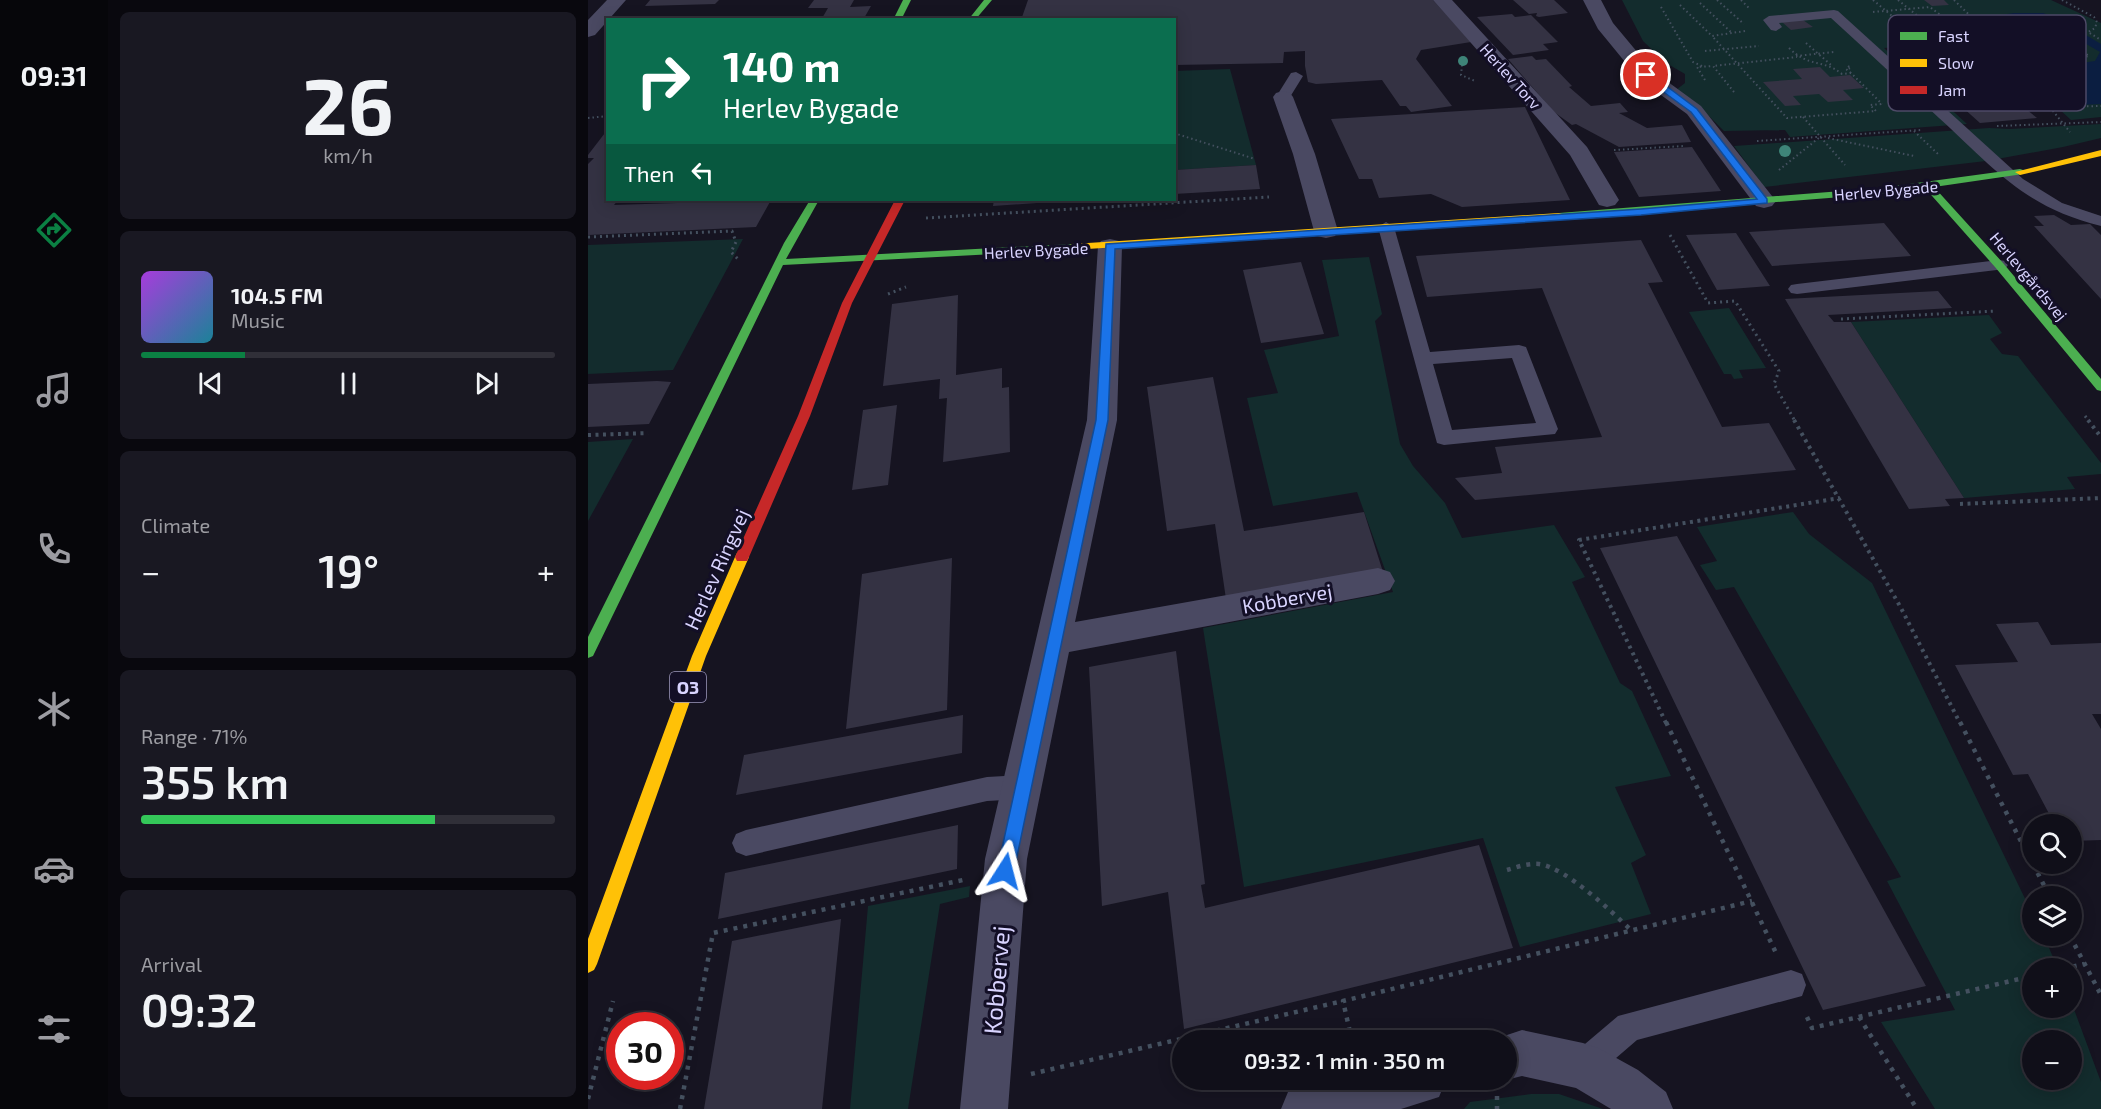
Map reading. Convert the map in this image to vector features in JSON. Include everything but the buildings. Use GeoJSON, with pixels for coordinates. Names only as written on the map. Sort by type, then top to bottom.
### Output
{"type":"FeatureCollection","features":[{"type":"Feature","properties":{"kind":"street"},"geometry":{"type":"LineString","coordinates":[[588,31],[616,0]]}},
{"type":"Feature","properties":{"kind":"street"},"geometry":{"type":"LineString","coordinates":[[898,18],[907,0]]}},
{"type":"Feature","properties":{"kind":"street"},"geometry":{"type":"LineString","coordinates":[[972,18],[976,0]]}},
{"type":"Feature","properties":{"kind":"street"},"geometry":{"type":"LineString","coordinates":[[973,18],[988,0]]}},
{"type":"Feature","properties":{"kind":"street","name":"Herlev Torv"},"geometry":{"type":"LineString","coordinates":[[1442,0],[1579,152],[1607,200]]}},
{"type":"Feature","properties":{"kind":"street"},"geometry":{"type":"LineString","coordinates":[[1592,0],[1605,26],[1646,75],[1694,110],[1764,201]]}},
{"type":"Feature","properties":{"kind":"street"},"geometry":{"type":"LineString","coordinates":[[1283,97],[1304,154],[1326,231]]}},
{"type":"Feature","properties":{"kind":"street","name":"Herlev Bygade"},"geometry":{"type":"LineString","coordinates":[[780,262],[1110,246],[1650,211],[1929,187],[2008,176],[2098,154]]}},
{"type":"Feature","properties":{"kind":"street","name":"Herlevgårdsvej"},"geometry":{"type":"LineString","coordinates":[[1929,187],[1999,265],[2101,387]]}},
{"type":"Feature","properties":{"kind":"street"},"geometry":{"type":"LineString","coordinates":[[588,652],[780,262],[813,201]]}},
{"type":"Feature","properties":{"kind":"street","name":"Herlev Ringvej"},"geometry":{"type":"LineString","coordinates":[[588,964],[699,656],[804,416],[847,303],[899,201]]}},
{"type":"Feature","properties":{"kind":"street","name":"Kobbervej"},"geometry":{"type":"LineString","coordinates":[[985,1097],[1005,871],[1102,420],[1110,246]]}},
{"type":"Feature","properties":{"kind":"street","name":"Kobbervej"},"geometry":{"type":"LineString","coordinates":[[1055,640],[1378,581]]}},
{"type":"Feature","properties":{"kind":"street"},"geometry":{"type":"LineString","coordinates":[[1517,1054],[1522,1053],[1583,1066],[1622,1087],[1649,1109]]}},
{"type":"Feature","properties":{"kind":"street"},"geometry":{"type":"LineString","coordinates":[[1305,1109],[1382,1090]]}},
{"type":"Feature","properties":{"kind":"lane"},"geometry":{"type":"LineString","coordinates":[[1776,27],[1768,20],[1836,15],[1888,63]]}},
{"type":"Feature","properties":{"kind":"lane"},"geometry":{"type":"LineString","coordinates":[[1283,97],[1296,76]]}},
{"type":"Feature","properties":{"kind":"lane"},"geometry":{"type":"LineString","coordinates":[[1941,111],[2008,176],[2052,206],[2076,217],[2101,221]]}},
{"type":"Feature","properties":{"kind":"lane"},"geometry":{"type":"LineString","coordinates":[[1386,227],[1422,359],[1444,438],[1548,429],[1519,351],[1422,359]]}},
{"type":"Feature","properties":{"kind":"lane"},"geometry":{"type":"LineString","coordinates":[[1797,289],[1999,265]]}},
{"type":"Feature","properties":{"kind":"lane"},"geometry":{"type":"LineString","coordinates":[[746,843],[987,789],[1023,787]]}},
{"type":"Feature","properties":{"kind":"lane"},"geometry":{"type":"LineString","coordinates":[[1583,1066],[1629,1027],[1791,986]]}},
{"type":"Feature","properties":{"kind":"path"},"geometry":{"type":"LineString","coordinates":[[1712,36],[1752,31],[1718,0]]}},
{"type":"Feature","properties":{"kind":"path"},"geometry":{"type":"LineString","coordinates":[[1874,0],[1891,15]]}},
{"type":"Feature","properties":{"kind":"path"},"geometry":{"type":"LineString","coordinates":[[1898,0],[1916,15]]}},
{"type":"Feature","properties":{"kind":"path"},"geometry":{"type":"LineString","coordinates":[[1954,0],[1969,15]]}},
{"type":"Feature","properties":{"kind":"path"},"geometry":{"type":"LineString","coordinates":[[2062,0],[2094,17],[2097,22],[2095,28],[2088,32]]}},
{"type":"Feature","properties":{"kind":"path"},"geometry":{"type":"LineString","coordinates":[[1700,3],[1732,33]]}},
{"type":"Feature","properties":{"kind":"path"},"geometry":{"type":"LineString","coordinates":[[1680,5],[1712,36],[1737,63],[1787,118],[1875,111],[1870,105],[1882,105],[1851,73],[1842,74],[1831,65],[1818,66],[1802,62],[1797,57],[1737,63],[1704,67],[1697,67],[1708,84]]}},
{"type":"Feature","properties":{"kind":"path"},"geometry":{"type":"LineString","coordinates":[[1661,7],[1694,62],[1704,67]]}},
{"type":"Feature","properties":{"kind":"path"},"geometry":{"type":"LineString","coordinates":[[1836,15],[1930,7],[1940,15]]}},
{"type":"Feature","properties":{"kind":"path"},"geometry":{"type":"LineString","coordinates":[[2094,17],[2101,16]]}},
{"type":"Feature","properties":{"kind":"path"},"geometry":{"type":"LineString","coordinates":[[2095,28],[2101,30]]}},
{"type":"Feature","properties":{"kind":"path"},"geometry":{"type":"LineString","coordinates":[[2088,32],[2101,39]]}},
{"type":"Feature","properties":{"kind":"path"},"geometry":{"type":"LineString","coordinates":[[1705,51],[1768,45]]}},
{"type":"Feature","properties":{"kind":"path"},"geometry":{"type":"LineString","coordinates":[[1796,56],[1834,52]]}},
{"type":"Feature","properties":{"kind":"path"},"geometry":{"type":"LineString","coordinates":[[1713,66],[1734,92]]}},
{"type":"Feature","properties":{"kind":"path"},"geometry":{"type":"LineString","coordinates":[[2086,106],[2101,106]]}},
{"type":"Feature","properties":{"kind":"path"},"geometry":{"type":"LineString","coordinates":[[2053,111],[2075,140],[2098,154]]}},
{"type":"Feature","properties":{"kind":"path"},"geometry":{"type":"LineString","coordinates":[[588,118],[606,116]]}},
{"type":"Feature","properties":{"kind":"path"},"geometry":{"type":"LineString","coordinates":[[1802,117],[1821,137],[1924,158]]}},
{"type":"Feature","properties":{"kind":"path"},"geometry":{"type":"LineString","coordinates":[[1579,152],[1958,127],[2101,122]]}},
{"type":"Feature","properties":{"kind":"path"},"geometry":{"type":"LineString","coordinates":[[1913,130],[1943,159]]}},
{"type":"Feature","properties":{"kind":"path"},"geometry":{"type":"LineString","coordinates":[[1176,134],[1255,159]]}},
{"type":"Feature","properties":{"kind":"path"},"geometry":{"type":"LineString","coordinates":[[1777,171],[1821,137]]}},
{"type":"Feature","properties":{"kind":"path"},"geometry":{"type":"LineString","coordinates":[[924,218],[1269,197]]}},
{"type":"Feature","properties":{"kind":"path"},"geometry":{"type":"LineString","coordinates":[[1667,229],[1708,303],[1736,301],[1779,371],[1774,384],[1901,608],[2022,843]]}},
{"type":"Feature","properties":{"kind":"path"},"geometry":{"type":"LineString","coordinates":[[588,237],[732,231],[736,242],[731,252],[740,261]]}},
{"type":"Feature","properties":{"kind":"path"},"geometry":{"type":"LineString","coordinates":[[1841,319],[2036,309]]}},
{"type":"Feature","properties":{"kind":"path"},"geometry":{"type":"LineString","coordinates":[[588,435],[648,433]]}},
{"type":"Feature","properties":{"kind":"path"},"geometry":{"type":"LineString","coordinates":[[1840,498],[1579,540],[1812,1028],[2022,978]]}},
{"type":"Feature","properties":{"kind":"path"},"geometry":{"type":"LineString","coordinates":[[1960,504],[2101,498]]}},
{"type":"Feature","properties":{"kind":"path"},"geometry":{"type":"LineString","coordinates":[[1508,870],[1532,863],[1547,865],[1608,907],[1631,930]]}},
{"type":"Feature","properties":{"kind":"path"},"geometry":{"type":"LineString","coordinates":[[680,1109],[712,933],[1005,871]]}},
{"type":"Feature","properties":{"kind":"path"},"geometry":{"type":"LineString","coordinates":[[985,1097],[1343,1001],[1752,901]]}},
{"type":"Feature","properties":{"kind":"path"},"geometry":{"type":"LineString","coordinates":[[2075,946],[2101,994]]}},
{"type":"Feature","properties":{"kind":"path"},"geometry":{"type":"LineString","coordinates":[[1343,1001],[1350,1030]]}},
{"type":"Feature","properties":{"kind":"path"},"geometry":{"type":"LineString","coordinates":[[1859,1017],[1917,1109]]}},
{"type":"Feature","properties":{"kind":"green space"},"geometry":{"type":"Polygon","coordinates":[[[1622,0],[2051,0],[2084,15],[1888,15],[1888,48],[1884,48],[1888,52],[1888,111],[1953,111],[1967,124],[1790,137],[1785,130],[1724,131],[1694,101],[1676,90],[1685,83],[1685,74],[1666,63],[1643,41],[1622,0]]]}},
{"type":"Feature","properties":{"kind":"green space"},"geometry":{"type":"Polygon","coordinates":[[[2086,16],[2101,23],[2101,117],[2071,120],[2061,111],[2086,111],[2086,16]]]}},
{"type":"Feature","properties":{"kind":"green space"},"geometry":{"type":"Polygon","coordinates":[[[1230,69],[1256,165],[1176,170],[1176,71],[1230,69]]]}},
{"type":"Feature","properties":{"kind":"green space"},"geometry":{"type":"Polygon","coordinates":[[[2101,124],[2101,138],[2063,147],[1986,161],[1764,187],[1734,146],[1989,128],[2101,124]]]}},
{"type":"Feature","properties":{"kind":"green space"},"geometry":{"type":"Polygon","coordinates":[[[743,239],[673,370],[588,374],[588,245],[743,239]]]}},
{"type":"Feature","properties":{"kind":"green space"},"geometry":{"type":"Polygon","coordinates":[[[1369,257],[1382,314],[1375,321],[1400,444],[1413,466],[1445,503],[1462,538],[1554,525],[1585,577],[1572,582],[1620,683],[1632,691],[1671,776],[1615,787],[1646,855],[1631,863],[1651,914],[1520,947],[1483,838],[1244,887],[1203,628],[1393,592],[1357,492],[1273,506],[1247,398],[1278,393],[1264,350],[1339,336],[1322,260],[1369,257]]]}},
{"type":"Feature","properties":{"kind":"green space"},"geometry":{"type":"Polygon","coordinates":[[[1729,308],[1766,368],[1739,370],[1743,378],[1734,379],[1731,374],[1724,374],[1689,312],[1729,308]]]}},
{"type":"Feature","properties":{"kind":"green space"},"geometry":{"type":"Polygon","coordinates":[[[1989,315],[2002,333],[1990,339],[2002,354],[2018,356],[2101,463],[2101,474],[2067,477],[2075,489],[1964,498],[1851,322],[1989,315]]]}},
{"type":"Feature","properties":{"kind":"green space"},"geometry":{"type":"Polygon","coordinates":[[[633,439],[588,521],[588,442],[633,439]]]}},
{"type":"Feature","properties":{"kind":"green space"},"geometry":{"type":"Polygon","coordinates":[[[1793,512],[1809,534],[1872,583],[2022,892],[2022,946],[2048,946],[2053,958],[2022,958],[2022,1018],[2077,1018],[2082,1030],[2022,1030],[2022,1090],[2082,1090],[2082,1031],[2101,1082],[2101,1109],[1935,1109],[1881,1022],[1955,1010],[1887,881],[1901,877],[1734,587],[1716,590],[1700,565],[1717,561],[1697,527],[1793,512]]]}},
{"type":"Feature","properties":{"kind":"green space"},"geometry":{"type":"Polygon","coordinates":[[[970,886],[969,897],[940,904],[908,1109],[850,1109],[868,906],[970,886]]]}},
{"type":"Feature","properties":{"kind":"green space"},"geometry":{"type":"Polygon","coordinates":[[[1531,1094],[1559,1094],[1603,1109],[1464,1109],[1470,1102],[1531,1094]]]}},
{"type":"Feature","properties":{"kind":"water"},"geometry":{"type":"Polygon","coordinates":[[[2043,13],[2049,15],[2001,15],[2043,13]]]}},
{"type":"Feature","properties":{"kind":"water"},"geometry":{"type":"Polygon","coordinates":[[[2086,35],[2101,44],[2101,104],[2086,105],[2086,62],[2095,61],[2100,52],[2086,44],[2086,35]]]}},
{"type":"Feature","properties":{"kind":"traffic: fast"},"geometry":{"type":"LineString","coordinates":[[898,18],[907,0]]}},
{"type":"Feature","properties":{"kind":"traffic: fast"},"geometry":{"type":"LineString","coordinates":[[973,18],[988,0]]}},
{"type":"Feature","properties":{"kind":"traffic: fast"},"geometry":{"type":"LineString","coordinates":[[1559,216],[1880,191],[2020,172]]}},
{"type":"Feature","properties":{"kind":"traffic: fast"},"geometry":{"type":"LineString","coordinates":[[1929,187],[1999,265],[2101,387]]}},
{"type":"Feature","properties":{"kind":"traffic: fast"},"geometry":{"type":"LineString","coordinates":[[588,652],[789,243],[813,201]]}},
{"type":"Feature","properties":{"kind":"traffic: fast"},"geometry":{"type":"LineString","coordinates":[[781,262],[1072,247]]}},
{"type":"Feature","properties":{"kind":"traffic: slow"},"geometry":{"type":"LineString","coordinates":[[2020,172],[2101,153]]}},
{"type":"Feature","properties":{"kind":"traffic: slow"},"geometry":{"type":"LineString","coordinates":[[1072,247],[1559,216]]}},
{"type":"Feature","properties":{"kind":"traffic: slow"},"geometry":{"type":"LineString","coordinates":[[588,964],[699,656],[742,557]]}},
{"type":"Feature","properties":{"kind":"traffic: jam"},"geometry":{"type":"LineString","coordinates":[[742,557],[804,416],[847,303],[899,201]]}},
{"type":"Feature","properties":{"kind":"route"},"geometry":{"type":"LineString","coordinates":[[1005,871],[1102,420],[1110,246],[1641,212],[1764,201],[1694,110],[1646,75]]}}]}
